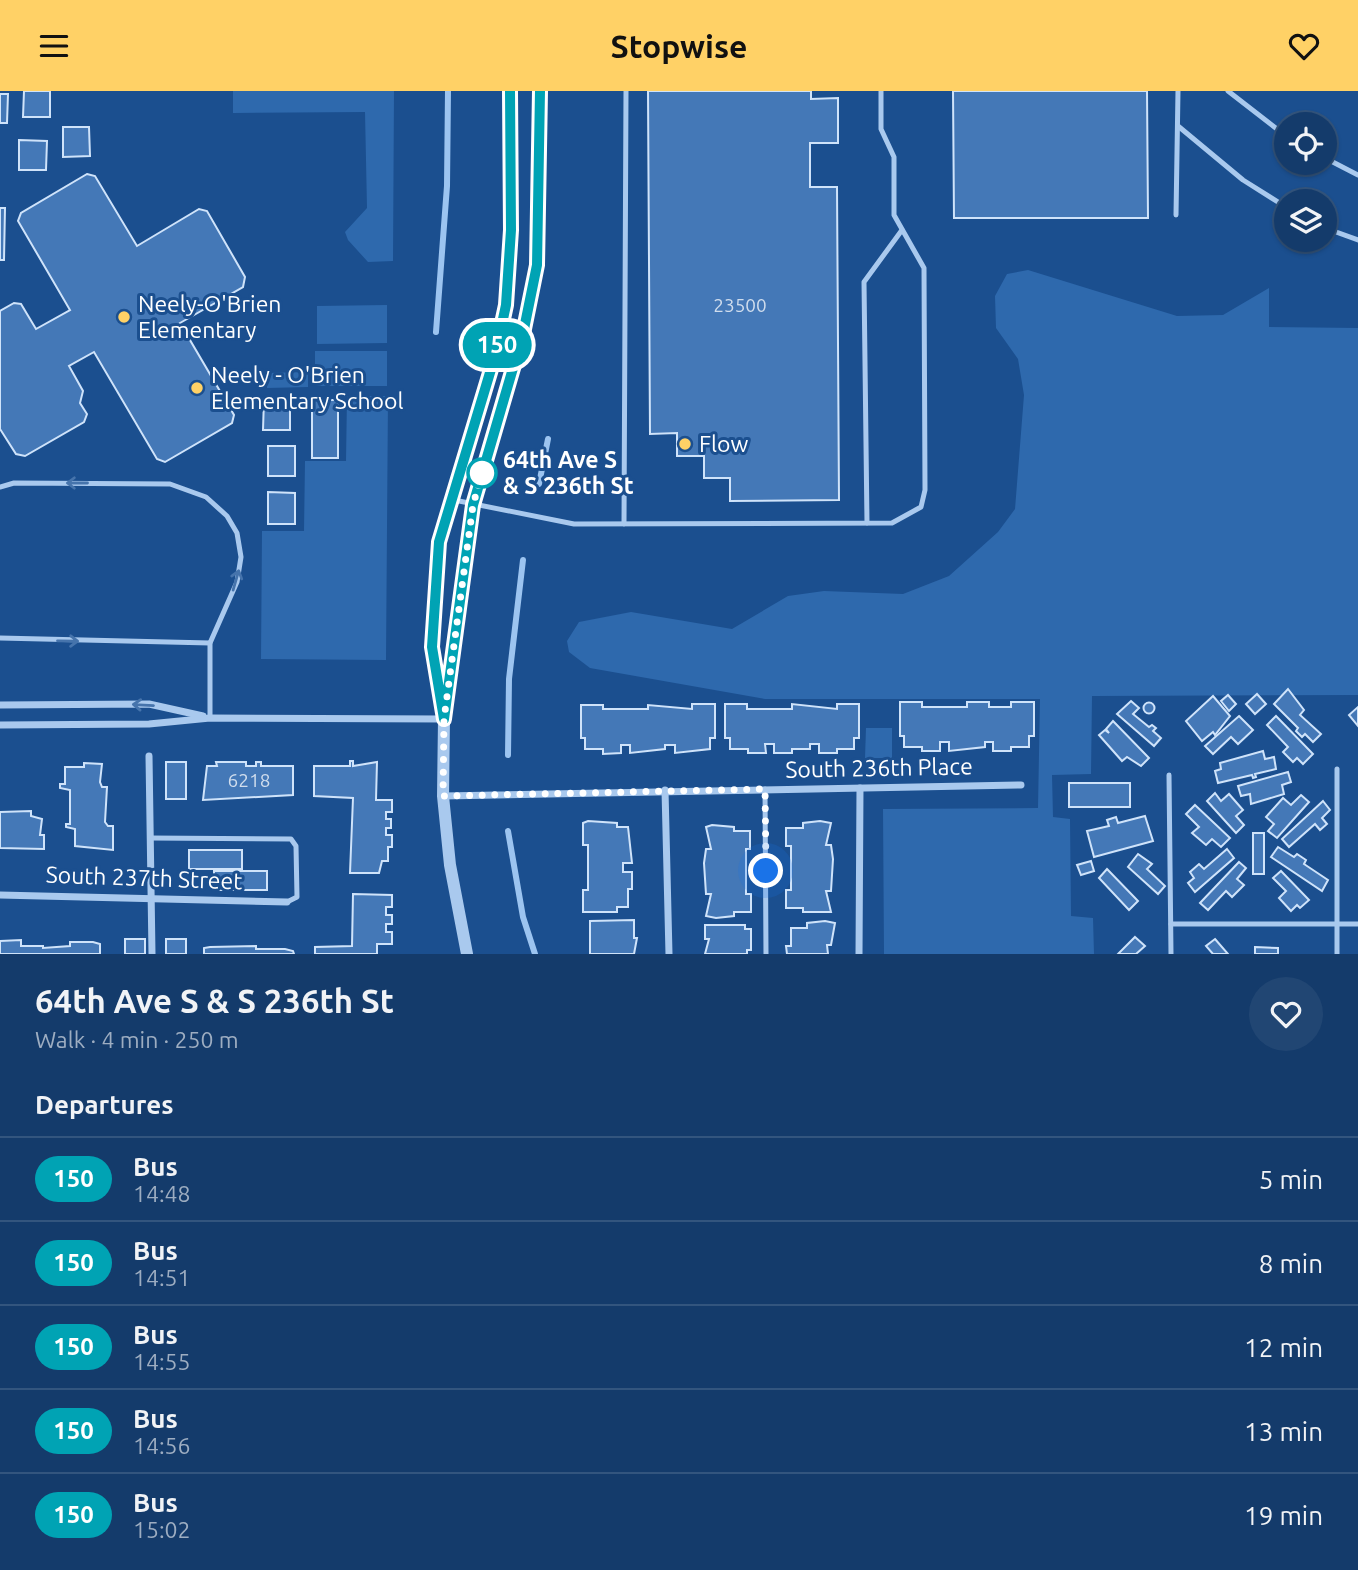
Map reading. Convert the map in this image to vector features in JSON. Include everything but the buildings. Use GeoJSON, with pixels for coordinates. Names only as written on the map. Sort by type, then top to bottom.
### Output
{"type":"FeatureCollection","features":[{"type":"Feature","properties":{"kind":"street"},"geometry":{"type":"LineString","coordinates":[[444,719],[432,647],[439,542],[495,356],[506,305],[511,230],[510,91]]}},
{"type":"Feature","properties":{"kind":"street"},"geometry":{"type":"LineString","coordinates":[[467,954],[452,877],[443,796],[444,719],[473,505],[523,334],[537,265],[540,91]]}},
{"type":"Feature","properties":{"kind":"street"},"geometry":{"type":"LineString","coordinates":[[0,705],[149,704],[210,718]]}},
{"type":"Feature","properties":{"kind":"street"},"geometry":{"type":"LineString","coordinates":[[0,725],[149,724],[210,718],[444,719]]}},
{"type":"Feature","properties":{"kind":"street"},"geometry":{"type":"LineString","coordinates":[[149,756],[152,954]]}},
{"type":"Feature","properties":{"kind":"street","name":"South 236th Place"},"geometry":{"type":"LineString","coordinates":[[443,796],[1020,785]]}},
{"type":"Feature","properties":{"kind":"street"},"geometry":{"type":"LineString","coordinates":[[859,954],[860,787]]}},
{"type":"Feature","properties":{"kind":"street"},"geometry":{"type":"LineString","coordinates":[[666,790],[669,954]]}},
{"type":"Feature","properties":{"kind":"street","name":"South 237th Street"},"geometry":{"type":"LineString","coordinates":[[0,895],[287,902]]}},
{"type":"Feature","properties":{"kind":"lane"},"geometry":{"type":"LineString","coordinates":[[624,524],[626,91]]}},
{"type":"Feature","properties":{"kind":"lane"},"geometry":{"type":"LineString","coordinates":[[451,499],[553,522],[624,524],[892,523],[921,507],[925,490],[924,268],[894,215],[894,157],[881,128],[881,91]]}},
{"type":"Feature","properties":{"kind":"lane"},"geometry":{"type":"LineString","coordinates":[[1176,215],[1178,91]]}},
{"type":"Feature","properties":{"kind":"lane"},"geometry":{"type":"LineString","coordinates":[[1228,91],[1274,127]]}},
{"type":"Feature","properties":{"kind":"lane"},"geometry":{"type":"LineString","coordinates":[[1178,126],[1244,180],[1274,199]]}},
{"type":"Feature","properties":{"kind":"lane"},"geometry":{"type":"LineString","coordinates":[[1337,164],[1358,175]]}},
{"type":"Feature","properties":{"kind":"lane"},"geometry":{"type":"LineString","coordinates":[[867,523],[864,282],[902,230]]}},
{"type":"Feature","properties":{"kind":"lane"},"geometry":{"type":"LineString","coordinates":[[1337,232],[1358,240]]}},
{"type":"Feature","properties":{"kind":"lane"},"geometry":{"type":"LineString","coordinates":[[0,487],[14,483],[170,484],[206,497],[227,516],[237,533],[241,557],[237,582],[211,643],[210,718]]}},
{"type":"Feature","properties":{"kind":"lane"},"geometry":{"type":"LineString","coordinates":[[0,638],[211,643]]}},
{"type":"Feature","properties":{"kind":"lane"},"geometry":{"type":"LineString","coordinates":[[1337,769],[1337,954]]}},
{"type":"Feature","properties":{"kind":"lane"},"geometry":{"type":"LineString","coordinates":[[1169,775],[1171,954]]}},
{"type":"Feature","properties":{"kind":"lane"},"geometry":{"type":"LineString","coordinates":[[765,789],[766,954]]}},
{"type":"Feature","properties":{"kind":"lane"},"geometry":{"type":"LineString","coordinates":[[150,838],[291,839],[296,846],[297,897],[287,902]]}},
{"type":"Feature","properties":{"kind":"lane"},"geometry":{"type":"LineString","coordinates":[[1171,924],[1358,924]]}},
{"type":"Feature","properties":{"kind":"shaded area"},"geometry":{"type":"Polygon","coordinates":[[[233,91],[394,91],[393,261],[368,262],[348,240],[345,232],[367,208],[365,112],[233,113],[233,91]]]}},
{"type":"Feature","properties":{"kind":"shaded area"},"geometry":{"type":"Polygon","coordinates":[[[1028,270],[1177,316],[1223,315],[1269,288],[1269,327],[1358,328],[1358,695],[1092,696],[1091,774],[1052,775],[1053,817],[1070,819],[1071,916],[1093,918],[1094,954],[884,954],[883,809],[1038,808],[1040,699],[765,699],[590,668],[569,652],[567,641],[579,622],[631,612],[732,629],[788,596],[824,591],[903,594],[949,576],[998,532],[1015,509],[1024,395],[1018,359],[996,328],[995,296],[1007,274],[1028,270]]]}},
{"type":"Feature","properties":{"kind":"shaded area"},"geometry":{"type":"Polygon","coordinates":[[[387,305],[387,343],[317,344],[317,306],[387,305]]]}},
{"type":"Feature","properties":{"kind":"shaded area"},"geometry":{"type":"Polygon","coordinates":[[[315,351],[387,351],[387,386],[315,386],[315,351]]]}},
{"type":"Feature","properties":{"kind":"shaded area"},"geometry":{"type":"Polygon","coordinates":[[[308,372],[308,387],[267,388],[267,373],[308,372]]]}},
{"type":"Feature","properties":{"kind":"shaded area"},"geometry":{"type":"Polygon","coordinates":[[[347,396],[388,396],[386,660],[261,659],[262,531],[304,531],[305,461],[346,461],[347,396]]]}},
{"type":"Feature","properties":{"kind":"shaded area"},"geometry":{"type":"Polygon","coordinates":[[[866,728],[892,728],[892,758],[865,758],[866,728]]]}},
{"type":"Feature","properties":{"kind":"waterway"},"geometry":{"type":"LineString","coordinates":[[436,332],[447,186],[448,91]]}},
{"type":"Feature","properties":{"kind":"waterway"},"geometry":{"type":"LineString","coordinates":[[539,484],[548,439]]}},
{"type":"Feature","properties":{"kind":"waterway"},"geometry":{"type":"LineString","coordinates":[[508,755],[509,679],[523,560]]}},
{"type":"Feature","properties":{"kind":"waterway"},"geometry":{"type":"LineString","coordinates":[[508,831],[523,917],[535,954]]}},
{"type":"Feature","properties":{"kind":"bus line","name":"150"},"geometry":{"type":"LineString","coordinates":[[510,91],[511,230],[506,305],[495,356],[439,542],[432,647],[444,719],[473,505],[523,334],[537,265],[540,213],[540,91]]}},
{"type":"Feature","properties":{"kind":"place","name":"Neely-O'Brien Elementary"},"geometry":{"type":"Point","coordinates":[124,317]}},
{"type":"Feature","properties":{"kind":"place","name":"Neely - O'Brien Elementary School"},"geometry":{"type":"Point","coordinates":[197,388]}},
{"type":"Feature","properties":{"kind":"place","name":"Flow"},"geometry":{"type":"Point","coordinates":[685,444]}},
{"type":"Feature","properties":{"kind":"place","name":"64th Ave S & S 236th St"},"geometry":{"type":"Point","coordinates":[482,473]}},
{"type":"Feature","properties":{"kind":"route"},"geometry":{"type":"LineString","coordinates":[[482,473],[473,505],[444,719],[443,796],[765,789],[766,871]]}}]}
